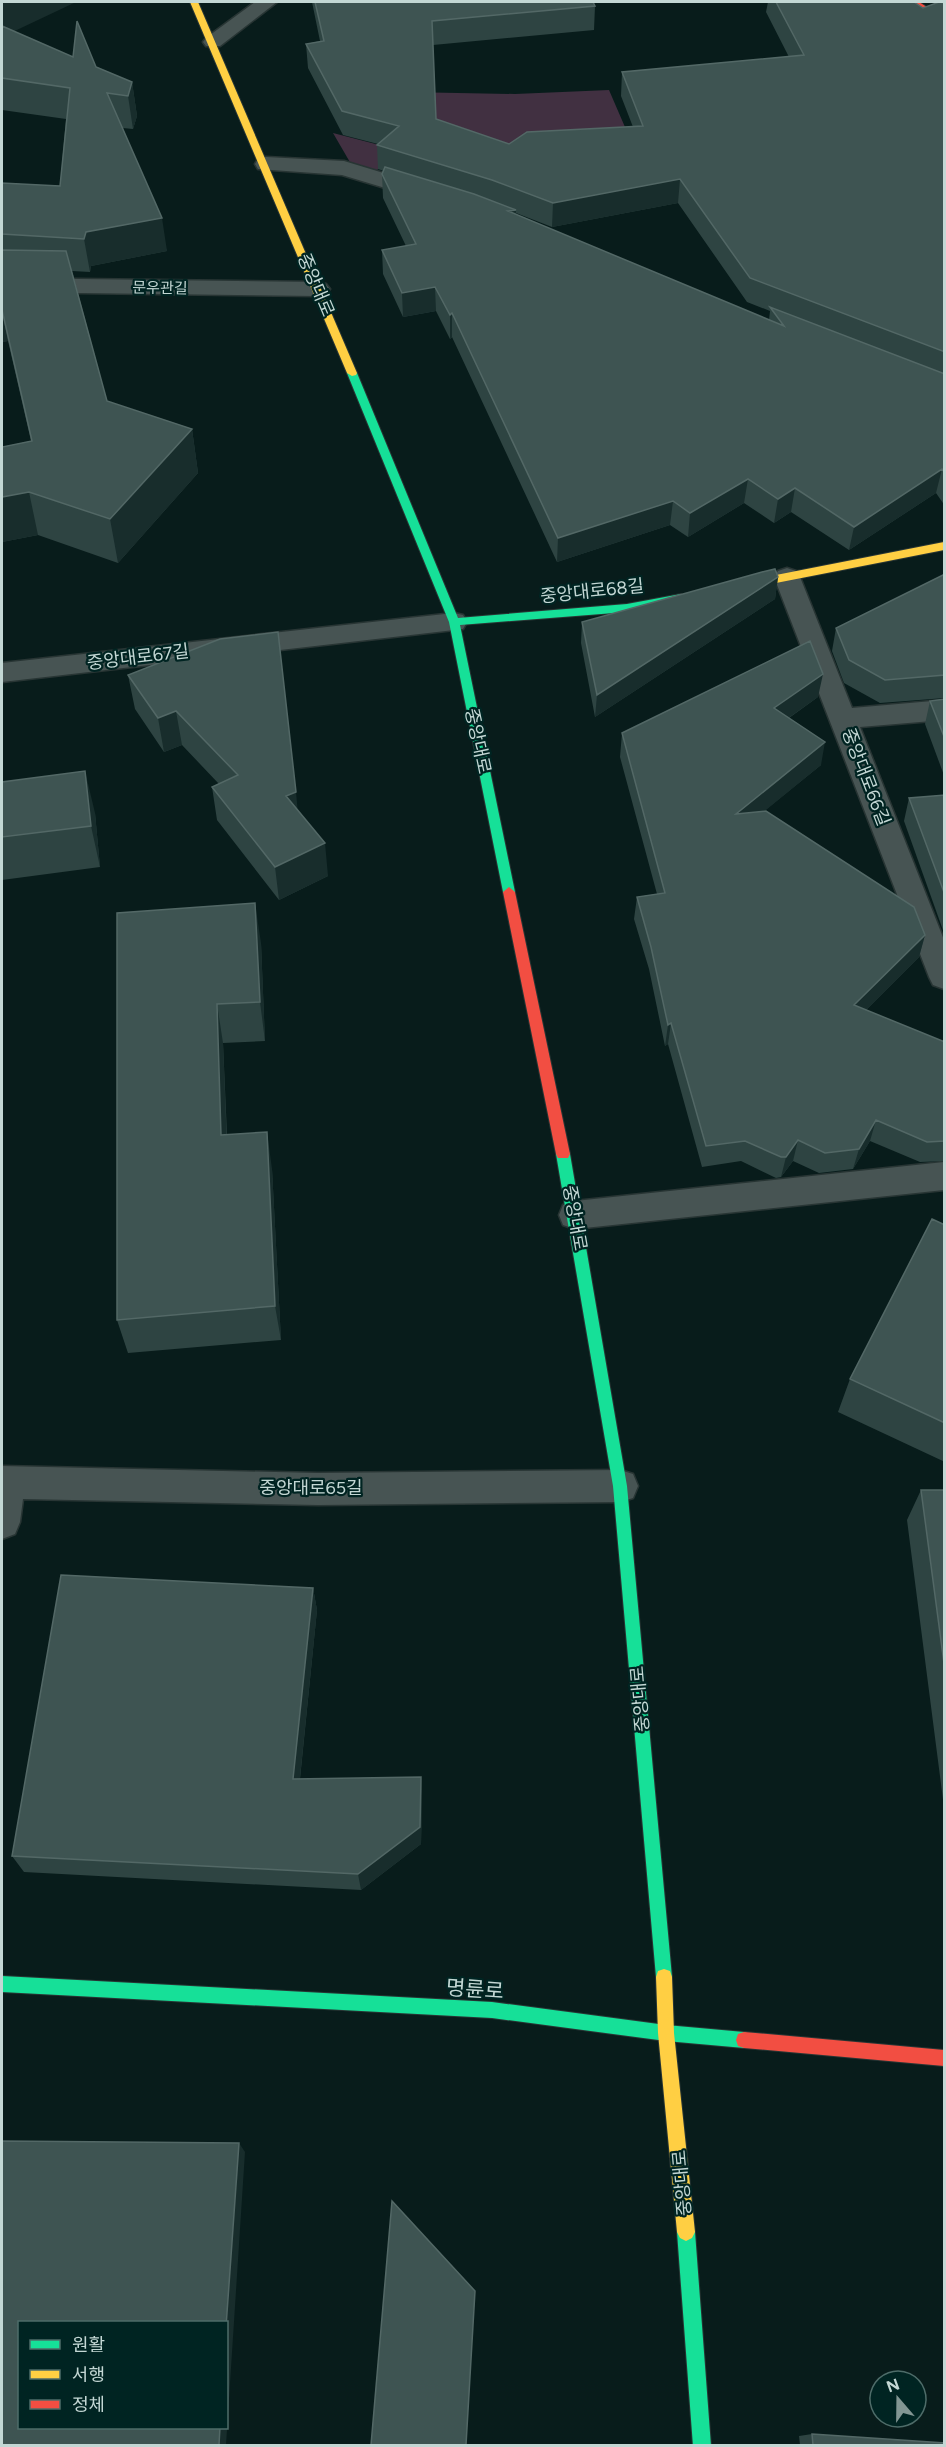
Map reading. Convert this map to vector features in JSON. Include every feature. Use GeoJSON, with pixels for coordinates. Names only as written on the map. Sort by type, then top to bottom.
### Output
{"type":"FeatureCollection","features":[{"type":"Feature","properties":{"kind":"main road","name":"중앙대로"},"geometry":{"type":"LineString","coordinates":[[194,2],[266,164],[454,622],[575,1215],[620,1486],[662,1936],[666,2033],[681,2162],[702,2445]]}},
{"type":"Feature","properties":{"kind":"main road"},"geometry":{"type":"LineString","coordinates":[[914,2],[945,21]]}},
{"type":"Feature","properties":{"kind":"main road"},"geometry":{"type":"LineString","coordinates":[[718,590],[945,546]]}},
{"type":"Feature","properties":{"kind":"main road","name":"중앙대로68길"},"geometry":{"type":"LineString","coordinates":[[454,622],[627,608],[696,595]]}},
{"type":"Feature","properties":{"kind":"main road","name":"명륜로"},"geometry":{"type":"LineString","coordinates":[[2,1984],[492,2010],[666,2033],[945,2058]]}},
{"type":"Feature","properties":{"kind":"street"},"geometry":{"type":"LineString","coordinates":[[213,42],[267,2]]}},
{"type":"Feature","properties":{"kind":"street"},"geometry":{"type":"LineString","coordinates":[[266,164],[344,168],[451,201]]}},
{"type":"Feature","properties":{"kind":"street","name":"문우관길"},"geometry":{"type":"LineString","coordinates":[[2,285],[318,289]]}},
{"type":"Feature","properties":{"kind":"street","name":"중앙대로66길"},"geometry":{"type":"LineString","coordinates":[[787,577],[843,719],[931,910],[945,977]]}},
{"type":"Feature","properties":{"kind":"street","name":"중앙대로67길"},"geometry":{"type":"LineString","coordinates":[[2,673],[454,622]]}},
{"type":"Feature","properties":{"kind":"street"},"geometry":{"type":"LineString","coordinates":[[843,719],[945,710]]}},
{"type":"Feature","properties":{"kind":"street"},"geometry":{"type":"LineString","coordinates":[[575,1215],[945,1176]]}},
{"type":"Feature","properties":{"kind":"street"},"geometry":{"type":"LineString","coordinates":[[2,1522],[5,1482]]}},
{"type":"Feature","properties":{"kind":"street","name":"중앙대로65길"},"geometry":{"type":"LineString","coordinates":[[5,1482],[318,1489],[620,1486]]}},
{"type":"Feature","properties":{"kind":"shaded area"},"geometry":{"type":"Polygon","coordinates":[[[609,90],[631,141],[523,155],[415,136],[376,171],[351,164],[333,133],[391,148],[406,92],[515,94],[609,90]]]}},
{"type":"Feature","properties":{"kind":"building"},"geometry":{"type":"Polygon","coordinates":[[[315,2],[593,2],[595,6],[432,21],[436,119],[509,144],[527,132],[643,126],[622,72],[804,55],[776,2],[914,2],[923,8],[939,2],[945,3],[945,352],[750,278],[680,179],[553,203],[492,180],[377,145],[399,126],[342,111],[306,44],[324,41],[315,2]]]}},
{"type":"Feature","properties":{"kind":"building"},"geometry":{"type":"Polygon","coordinates":[[[77,21],[96,67],[132,82],[128,96],[107,93],[162,218],[86,232],[84,239],[2,234],[2,183],[60,186],[70,88],[2,78],[2,26],[73,57],[77,21]]]}},
{"type":"Feature","properties":{"kind":"building"},"geometry":{"type":"Polygon","coordinates":[[[385,167],[474,194],[516,210],[508,211],[784,326],[770,307],[945,374],[945,473],[942,469],[854,527],[795,488],[778,499],[748,479],[690,513],[673,501],[558,538],[452,313],[450,315],[435,287],[402,293],[382,250],[416,244],[382,174],[385,167]]]}},
{"type":"Feature","properties":{"kind":"building"},"geometry":{"type":"Polygon","coordinates":[[[2,250],[66,251],[107,401],[192,429],[110,519],[29,492],[2,497],[2,447],[32,441],[2,310],[2,250]]]}},
{"type":"Feature","properties":{"kind":"building"},"geometry":{"type":"Polygon","coordinates":[[[775,569],[778,577],[597,695],[582,622],[775,569]]]}},
{"type":"Feature","properties":{"kind":"building"},"geometry":{"type":"Polygon","coordinates":[[[945,574],[945,675],[885,680],[849,660],[836,628],[945,574]]]}},
{"type":"Feature","properties":{"kind":"building"},"geometry":{"type":"Polygon","coordinates":[[[278,632],[296,792],[286,796],[325,843],[275,867],[212,787],[238,775],[176,711],[158,718],[128,675],[220,639],[278,632]]]}},
{"type":"Feature","properties":{"kind":"building"},"geometry":{"type":"Polygon","coordinates":[[[810,641],[823,674],[774,708],[825,742],[736,814],[766,811],[914,907],[925,935],[854,1005],[945,1042],[945,1141],[927,1142],[876,1120],[859,1149],[825,1153],[798,1140],[786,1157],[781,1157],[745,1141],[706,1146],[671,1023],[668,1025],[651,947],[637,897],[665,893],[622,733],[810,641]]]}},
{"type":"Feature","properties":{"kind":"building"},"geometry":{"type":"Polygon","coordinates":[[[945,699],[945,739],[930,701],[945,699]]]}},
{"type":"Feature","properties":{"kind":"building"},"geometry":{"type":"Polygon","coordinates":[[[85,771],[91,826],[2,837],[2,782],[85,771]]]}},
{"type":"Feature","properties":{"kind":"building"},"geometry":{"type":"Polygon","coordinates":[[[945,795],[945,895],[909,798],[945,795]]]}},
{"type":"Feature","properties":{"kind":"building"},"geometry":{"type":"Polygon","coordinates":[[[255,903],[260,1002],[217,1004],[221,1135],[267,1132],[275,1306],[117,1320],[117,913],[255,903]]]}},
{"type":"Feature","properties":{"kind":"building"},"geometry":{"type":"Polygon","coordinates":[[[932,1219],[945,1225],[945,1423],[850,1379],[932,1219]]]}},
{"type":"Feature","properties":{"kind":"building"},"geometry":{"type":"Polygon","coordinates":[[[921,1490],[945,1490],[945,1671],[921,1490]]]}},
{"type":"Feature","properties":{"kind":"building"},"geometry":{"type":"Polygon","coordinates":[[[61,1575],[313,1588],[293,1779],[421,1777],[420,1827],[358,1874],[12,1856],[61,1575]]]}},
{"type":"Feature","properties":{"kind":"building"},"geometry":{"type":"Polygon","coordinates":[[[2,2141],[239,2143],[226,2321],[18,2321],[18,2429],[220,2429],[219,2445],[2,2445],[2,2141]]]}},
{"type":"Feature","properties":{"kind":"building"},"geometry":{"type":"Polygon","coordinates":[[[392,2201],[475,2291],[466,2445],[371,2445],[392,2201]]]}},
{"type":"Feature","properties":{"kind":"building"},"geometry":{"type":"Polygon","coordinates":[[[812,2434],[945,2443],[945,2445],[813,2445],[812,2434]]]}},
{"type":"Feature","properties":{"kind":"traffic: fast"},"geometry":{"type":"LineString","coordinates":[[352,373],[454,622],[509,892]]}},
{"type":"Feature","properties":{"kind":"traffic: fast"},"geometry":{"type":"LineString","coordinates":[[454,622],[627,608],[681,598]]}},
{"type":"Feature","properties":{"kind":"traffic: fast"},"geometry":{"type":"LineString","coordinates":[[563,1154],[620,1486],[664,1977]]}},
{"type":"Feature","properties":{"kind":"traffic: fast"},"geometry":{"type":"LineString","coordinates":[[2,1984],[492,2010],[666,2033],[744,2040]]}},
{"type":"Feature","properties":{"kind":"traffic: fast"},"geometry":{"type":"LineString","coordinates":[[686,2232],[702,2446]]}},
{"type":"Feature","properties":{"kind":"traffic: slow"},"geometry":{"type":"LineString","coordinates":[[194,2],[352,373]]}},
{"type":"Feature","properties":{"kind":"traffic: slow"},"geometry":{"type":"LineString","coordinates":[[735,587],[944,546]]}},
{"type":"Feature","properties":{"kind":"traffic: slow"},"geometry":{"type":"LineString","coordinates":[[664,1977],[666,2033],[686,2232]]}},
{"type":"Feature","properties":{"kind":"traffic: jam"},"geometry":{"type":"LineString","coordinates":[[914,2],[944,21]]}},
{"type":"Feature","properties":{"kind":"traffic: jam"},"geometry":{"type":"LineString","coordinates":[[509,892],[563,1154]]}},
{"type":"Feature","properties":{"kind":"traffic: jam"},"geometry":{"type":"LineString","coordinates":[[744,2040],[944,2058]]}}]}
